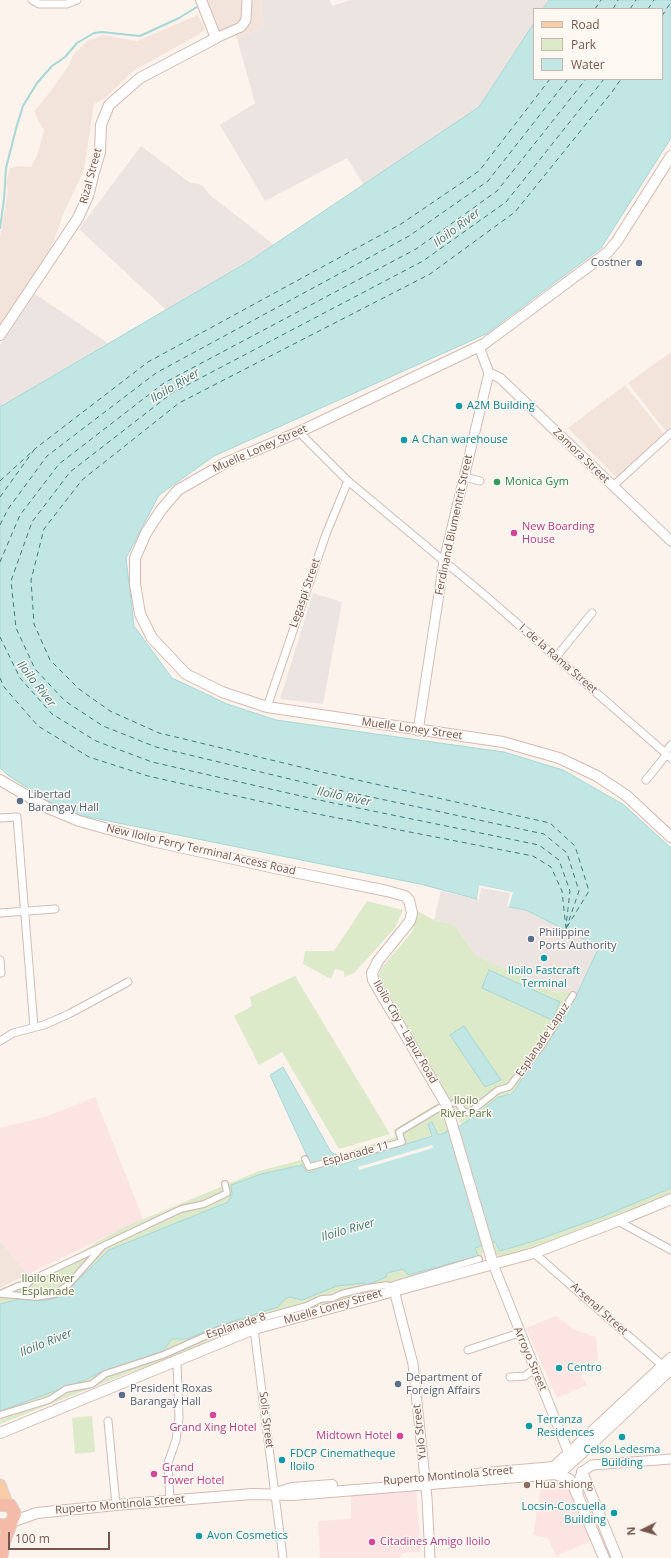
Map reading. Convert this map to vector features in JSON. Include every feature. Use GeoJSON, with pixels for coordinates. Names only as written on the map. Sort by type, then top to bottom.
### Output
{"type":"FeatureCollection","features":[{"type":"Feature","properties":{"kind":"highway"},"geometry":{"type":"LineString","coordinates":[[2,1557],[8,1523],[14,1510],[6,1505]]}},
{"type":"Feature","properties":{"kind":"main road"},"geometry":{"type":"LineString","coordinates":[[201,0],[216,38]]}},
{"type":"Feature","properties":{"kind":"main road","name":"Rizal Street"},"geometry":{"type":"LineString","coordinates":[[0,336],[78,218],[88,196],[100,152],[101,125],[109,105],[140,78],[216,38]]}},
{"type":"Feature","properties":{"kind":"main road","name":"Muelle Loney Street"},"geometry":{"type":"LineString","coordinates":[[671,156],[620,238],[608,252],[479,346],[299,432],[225,463],[178,490],[161,510],[146,533],[135,558],[135,584],[140,614],[152,638],[186,674],[222,692],[266,707],[418,731],[503,742],[559,758],[597,776],[627,796],[671,837]]}},
{"type":"Feature","properties":{"kind":"main road","name":"New Iloilo Ferry Terminal Access Road"},"geometry":{"type":"LineString","coordinates":[[0,780],[48,808],[79,821],[152,841],[387,891],[405,896],[409,900]]}},
{"type":"Feature","properties":{"kind":"main road","name":"Iloilo City – Lapuz Road"},"geometry":{"type":"LineString","coordinates":[[409,900],[412,913],[410,921],[378,961],[372,973],[374,980],[438,1088],[452,1122],[493,1264]]}},
{"type":"Feature","properties":{"kind":"main road","name":"Muelle Loney Street"},"geometry":{"type":"LineString","coordinates":[[0,1433],[177,1362],[254,1329],[534,1253],[671,1199]]}},
{"type":"Feature","properties":{"kind":"main road"},"geometry":{"type":"LineString","coordinates":[[555,1474],[571,1457],[667,1367],[671,1358]]}},
{"type":"Feature","properties":{"kind":"main road","name":"Ruperto Montinola Street"},"geometry":{"type":"LineString","coordinates":[[8,1523],[37,1513],[170,1500],[275,1494],[292,1488],[425,1481],[554,1467],[571,1457]]}},
{"type":"Feature","properties":{"kind":"main road"},"geometry":{"type":"LineString","coordinates":[[582,1472],[617,1558]]}},
{"type":"Feature","properties":{"kind":"main road"},"geometry":{"type":"LineString","coordinates":[[425,1481],[555,1474],[568,1479],[578,1496],[604,1558]]}},
{"type":"Feature","properties":{"kind":"main road"},"geometry":{"type":"LineString","coordinates":[[0,1485],[6,1505]]}},
{"type":"Feature","properties":{"kind":"main road","name":"Ruperto Montinola Street"},"geometry":{"type":"LineString","coordinates":[[6,1505],[37,1513]]}},
{"type":"Feature","properties":{"kind":"street"},"geometry":{"type":"LineString","coordinates":[[32,0],[39,4],[67,4],[78,0]]}},
{"type":"Feature","properties":{"kind":"street","name":"Rizal Street"},"geometry":{"type":"LineString","coordinates":[[216,38],[241,26],[246,20],[247,0]]}},
{"type":"Feature","properties":{"kind":"street"},"geometry":{"type":"LineString","coordinates":[[479,346],[489,373]]}},
{"type":"Feature","properties":{"kind":"street","name":"Ferdinand Blumentrit Street"},"geometry":{"type":"LineString","coordinates":[[418,731],[444,561],[489,373]]}},
{"type":"Feature","properties":{"kind":"street","name":"Zamora Street"},"geometry":{"type":"LineString","coordinates":[[489,373],[500,378],[671,541]]}},
{"type":"Feature","properties":{"kind":"street"},"geometry":{"type":"LineString","coordinates":[[299,432],[348,481],[444,561]]}},
{"type":"Feature","properties":{"kind":"street"},"geometry":{"type":"LineString","coordinates":[[613,486],[671,433]]}},
{"type":"Feature","properties":{"kind":"street"},"geometry":{"type":"LineString","coordinates":[[464,477],[480,481]]}},
{"type":"Feature","properties":{"kind":"street","name":"Legaspi Street"},"geometry":{"type":"LineString","coordinates":[[266,707],[326,534],[348,481]]}},
{"type":"Feature","properties":{"kind":"street","name":"I. de la Rama Street"},"geometry":{"type":"LineString","coordinates":[[444,561],[668,755]]}},
{"type":"Feature","properties":{"kind":"street"},"geometry":{"type":"LineString","coordinates":[[556,657],[592,613]]}},
{"type":"Feature","properties":{"kind":"street"},"geometry":{"type":"LineString","coordinates":[[646,780],[668,755],[671,745]]}},
{"type":"Feature","properties":{"kind":"street"},"geometry":{"type":"LineString","coordinates":[[0,818],[17,817],[34,1027]]}},
{"type":"Feature","properties":{"kind":"street"},"geometry":{"type":"LineString","coordinates":[[0,913],[55,909]]}},
{"type":"Feature","properties":{"kind":"street"},"geometry":{"type":"LineString","coordinates":[[0,960],[2,973]]}},
{"type":"Feature","properties":{"kind":"street"},"geometry":{"type":"LineString","coordinates":[[0,1041],[12,1033],[44,1025],[69,1014],[128,982]]}},
{"type":"Feature","properties":{"kind":"street","name":"Esplanade Lapuz"},"geometry":{"type":"LineString","coordinates":[[454,1103],[458,1103],[463,1112],[469,1113],[498,1090],[509,1087],[542,1045],[573,995]]}},
{"type":"Feature","properties":{"kind":"street","name":"Esplanade 11"},"geometry":{"type":"LineString","coordinates":[[304,1159],[309,1167],[402,1142],[399,1132],[439,1108]]}},
{"type":"Feature","properties":{"kind":"street"},"geometry":{"type":"LineString","coordinates":[[0,1294],[18,1286],[27,1284],[33,1279],[181,1209],[204,1204],[227,1193],[225,1184]]}},
{"type":"Feature","properties":{"kind":"street"},"geometry":{"type":"LineString","coordinates":[[618,1221],[671,1250]]}},
{"type":"Feature","properties":{"kind":"street"},"geometry":{"type":"LineString","coordinates":[[0,1294],[37,1297],[55,1294],[68,1285],[103,1245]]}},
{"type":"Feature","properties":{"kind":"street","name":"Arsenal Street"},"geometry":{"type":"LineString","coordinates":[[534,1253],[667,1367]]}},
{"type":"Feature","properties":{"kind":"street","name":"Esplanade 8"},"geometry":{"type":"LineString","coordinates":[[0,1415],[49,1400],[66,1389],[92,1384],[105,1374],[163,1355],[219,1330],[306,1306],[321,1299],[333,1298],[341,1294],[366,1288],[387,1285],[390,1286],[479,1259]]}},
{"type":"Feature","properties":{"kind":"street","name":"Arroyo Street"},"geometry":{"type":"LineString","coordinates":[[493,1264],[519,1333],[571,1457]]}},
{"type":"Feature","properties":{"kind":"street","name":"Yulo Street"},"geometry":{"type":"LineString","coordinates":[[394,1290],[413,1364],[425,1481],[430,1558]]}},
{"type":"Feature","properties":{"kind":"street","name":"Solis Street"},"geometry":{"type":"LineString","coordinates":[[254,1329],[283,1558]]}},
{"type":"Feature","properties":{"kind":"street"},"geometry":{"type":"LineString","coordinates":[[468,1350],[519,1333]]}},
{"type":"Feature","properties":{"kind":"street"},"geometry":{"type":"LineString","coordinates":[[170,1500],[168,1463],[176,1440],[179,1418],[177,1362]]}},
{"type":"Feature","properties":{"kind":"street"},"geometry":{"type":"LineString","coordinates":[[510,1377],[525,1376],[534,1369]]}},
{"type":"Feature","properties":{"kind":"street"},"geometry":{"type":"LineString","coordinates":[[108,1422],[116,1505]]}},
{"type":"Feature","properties":{"kind":"street"},"geometry":{"type":"LineString","coordinates":[[578,1496],[578,1483],[582,1472],[592,1465],[671,1459]]}},
{"type":"Feature","properties":{"kind":"shaded area"},"geometry":{"type":"Polygon","coordinates":[[[205,0],[261,0],[263,28],[237,38],[232,27],[217,32],[205,0]]]}},
{"type":"Feature","properties":{"kind":"shaded area"},"geometry":{"type":"Polygon","coordinates":[[[261,0],[330,0],[332,6],[350,0],[548,0],[544,8],[533,8],[533,25],[479,107],[421,146],[369,193],[347,158],[265,201],[220,125],[255,103],[237,38],[263,28],[261,0]]]}},
{"type":"Feature","properties":{"kind":"shaded area"},"geometry":{"type":"Polygon","coordinates":[[[198,15],[205,29],[198,35],[133,71],[105,98],[94,104],[84,170],[64,212],[50,252],[0,329],[0,236],[8,191],[6,184],[10,168],[18,166],[31,167],[38,153],[44,130],[34,112],[69,65],[73,55],[87,41],[103,35],[137,41],[198,15]]]}},
{"type":"Feature","properties":{"kind":"shaded area"},"geometry":{"type":"Polygon","coordinates":[[[141,146],[189,182],[202,185],[210,195],[274,245],[166,310],[79,229],[141,146]]]}},
{"type":"Feature","properties":{"kind":"shaded area"},"geometry":{"type":"Polygon","coordinates":[[[35,294],[108,343],[0,407],[0,345],[35,294]]]}},
{"type":"Feature","properties":{"kind":"shaded area"},"geometry":{"type":"Polygon","coordinates":[[[671,352],[671,428],[666,432],[628,383],[671,352]]]}},
{"type":"Feature","properties":{"kind":"shaded area"},"geometry":{"type":"Polygon","coordinates":[[[625,385],[666,436],[617,478],[568,428],[625,385]]]}},
{"type":"Feature","properties":{"kind":"shaded area"},"geometry":{"type":"Polygon","coordinates":[[[313,593],[342,602],[323,704],[280,699],[313,593]]]}},
{"type":"Feature","properties":{"kind":"shaded area"},"geometry":{"type":"Polygon","coordinates":[[[479,885],[513,892],[509,907],[526,910],[599,947],[576,996],[566,991],[557,993],[475,955],[455,925],[434,920],[441,891],[476,899],[479,885]]]}},
{"type":"Feature","properties":{"kind":"shaded area"},"geometry":{"type":"Polygon","coordinates":[[[95,1097],[143,1219],[28,1274],[0,1241],[0,1128],[45,1117],[95,1097]]]}},
{"type":"Feature","properties":{"kind":"shaded area"},"geometry":{"type":"Polygon","coordinates":[[[0,1241],[28,1274],[0,1288],[0,1241]]]}},
{"type":"Feature","properties":{"kind":"shaded area","name":"Centro"},"geometry":{"type":"Polygon","coordinates":[[[556,1316],[575,1330],[596,1337],[598,1358],[581,1376],[587,1385],[557,1398],[526,1328],[556,1316]]]}},
{"type":"Feature","properties":{"kind":"shaded area"},"geometry":{"type":"Polygon","coordinates":[[[551,1477],[568,1483],[593,1540],[556,1556],[548,1538],[533,1535],[542,1482],[544,1479],[551,1477]]]}},
{"type":"Feature","properties":{"kind":"shaded area"},"geometry":{"type":"Polygon","coordinates":[[[416,1489],[421,1552],[402,1553],[400,1558],[320,1558],[318,1521],[351,1519],[351,1493],[416,1489]]]}},
{"type":"Feature","properties":{"kind":"green space"},"geometry":{"type":"Polygon","coordinates":[[[367,901],[403,910],[395,928],[354,973],[344,977],[344,971],[335,969],[331,979],[303,964],[305,951],[334,951],[367,901]]]}},
{"type":"Feature","properties":{"kind":"green space","name":"Iloilo River Park"},"geometry":{"type":"Polygon","coordinates":[[[418,911],[434,920],[455,925],[475,955],[557,993],[566,991],[576,996],[556,1030],[516,1088],[506,1096],[499,1097],[462,1125],[378,976],[383,966],[412,932],[418,911]]]}},
{"type":"Feature","properties":{"kind":"green space"},"geometry":{"type":"Polygon","coordinates":[[[295,976],[390,1134],[339,1149],[282,1052],[259,1065],[234,1016],[252,1006],[250,997],[295,976]]]}},
{"type":"Feature","properties":{"kind":"green space","name":"Iloilo River Esplanade"},"geometry":{"type":"Polygon","coordinates":[[[438,1103],[447,1123],[447,1132],[437,1135],[433,1123],[432,1135],[417,1141],[307,1173],[301,1165],[261,1174],[231,1185],[232,1194],[228,1202],[109,1250],[67,1291],[55,1298],[43,1301],[20,1299],[0,1322],[0,1290],[70,1259],[127,1226],[259,1171],[331,1152],[339,1154],[396,1137],[393,1130],[438,1103]]]}},
{"type":"Feature","properties":{"kind":"green space"},"geometry":{"type":"Polygon","coordinates":[[[671,1188],[671,1193],[598,1224],[573,1232],[567,1237],[500,1257],[492,1252],[491,1243],[495,1242],[500,1251],[534,1241],[604,1216],[671,1188]]]}},
{"type":"Feature","properties":{"kind":"green space"},"geometry":{"type":"Polygon","coordinates":[[[481,1246],[483,1251],[480,1262],[409,1281],[134,1371],[0,1424],[1,1410],[137,1360],[164,1348],[172,1339],[183,1338],[188,1332],[264,1311],[267,1308],[290,1297],[403,1269],[477,1257],[475,1248],[481,1246]]]}},
{"type":"Feature","properties":{"kind":"green space"},"geometry":{"type":"Polygon","coordinates":[[[92,1416],[95,1452],[75,1454],[72,1418],[92,1416]]]}},
{"type":"Feature","properties":{"kind":"water","name":"Iloilo River"},"geometry":{"type":"Polygon","coordinates":[[[549,0],[671,0],[671,138],[601,248],[486,334],[214,456],[159,495],[126,558],[134,626],[172,678],[227,704],[276,720],[504,752],[563,770],[624,805],[671,848],[671,1188],[604,1216],[534,1241],[500,1251],[495,1242],[475,1248],[478,1256],[408,1275],[403,1269],[387,1273],[386,1277],[367,1285],[364,1283],[337,1286],[302,1300],[290,1297],[285,1299],[278,1307],[215,1327],[187,1339],[172,1339],[163,1351],[101,1372],[85,1380],[0,1411],[0,1304],[20,1299],[43,1301],[55,1298],[67,1291],[109,1250],[228,1202],[232,1194],[231,1185],[261,1174],[302,1165],[307,1173],[314,1171],[270,1075],[283,1067],[331,1152],[338,1156],[340,1165],[432,1136],[428,1124],[432,1122],[438,1135],[447,1132],[447,1130],[462,1125],[499,1097],[511,1094],[516,1088],[556,1030],[576,996],[599,947],[526,910],[509,907],[512,892],[479,885],[477,899],[420,884],[79,815],[48,801],[9,776],[0,768],[0,407],[251,260],[479,107],[533,25],[533,80],[663,80],[663,8],[544,8],[549,0]]]}},
{"type":"Feature","properties":{"kind":"water"},"geometry":{"type":"Polygon","coordinates":[[[489,970],[560,1002],[552,1020],[482,988],[489,970]]]}},
{"type":"Feature","properties":{"kind":"water"},"geometry":{"type":"Polygon","coordinates":[[[464,1026],[501,1080],[485,1087],[450,1035],[464,1026]]]}},
{"type":"Feature","properties":{"kind":"pier"},"geometry":{"type":"Polygon","coordinates":[[[479,885],[513,892],[509,907],[507,906],[510,893],[481,888],[479,900],[477,899],[479,885]]]}},
{"type":"Feature","properties":{"kind":"pier"},"geometry":{"type":"Polygon","coordinates":[[[432,1145],[433,1148],[359,1170],[358,1167],[432,1145]]]}},
{"type":"Feature","properties":{"kind":"waterway"},"geometry":{"type":"LineString","coordinates":[[0,228],[6,168],[23,106],[37,83],[52,66],[65,57],[77,43],[94,33],[102,32],[140,36],[179,18],[200,5]]}},
{"type":"Feature","properties":{"kind":"ferry route"},"geometry":{"type":"LineString","coordinates":[[596,8],[601,0]]}},
{"type":"Feature","properties":{"kind":"ferry route"},"geometry":{"type":"LineString","coordinates":[[614,8],[618,0]]}},
{"type":"Feature","properties":{"kind":"ferry route"},"geometry":{"type":"LineString","coordinates":[[631,8],[636,0]]}},
{"type":"Feature","properties":{"kind":"ferry route"},"geometry":{"type":"LineString","coordinates":[[649,8],[654,0]]}},
{"type":"Feature","properties":{"kind":"ferry route"},"geometry":{"type":"LineString","coordinates":[[663,14],[671,2]]}},
{"type":"Feature","properties":{"kind":"ferry route"},"geometry":{"type":"LineString","coordinates":[[0,481],[36,448],[148,362],[401,224],[479,171],[549,80]]}},
{"type":"Feature","properties":{"kind":"ferry route"},"geometry":{"type":"LineString","coordinates":[[0,525],[8,509],[47,456],[156,373],[409,236],[488,181],[567,80]]}},
{"type":"Feature","properties":{"kind":"ferry route"},"geometry":{"type":"LineString","coordinates":[[0,562],[20,515],[59,464],[164,383],[416,249],[497,191],[585,80]]}},
{"type":"Feature","properties":{"kind":"ferry route"},"geometry":{"type":"LineString","coordinates":[[566,929],[579,891],[567,853],[544,834],[315,785],[156,747],[103,726],[65,701],[35,669],[16,628],[11,581],[32,522],[70,472],[172,393],[423,261],[506,202],[603,80]]}},
{"type":"Feature","properties":{"kind":"ferry route"},"geometry":{"type":"LineString","coordinates":[[567,927],[589,891],[575,846],[550,823],[317,771],[159,733],[110,711],[79,689],[50,660],[34,624],[31,580],[44,529],[82,480],[179,403],[430,274],[515,212],[620,80]]}},
{"type":"Feature","properties":{"kind":"ferry route"},"geometry":{"type":"LineString","coordinates":[[0,497],[34,450]]}},
{"type":"Feature","properties":{"kind":"ferry route"},"geometry":{"type":"LineString","coordinates":[[0,637],[20,678],[52,714],[96,741],[152,762],[314,799],[539,845],[559,860],[570,891],[566,926]]}},
{"type":"Feature","properties":{"kind":"ferry route"},"geometry":{"type":"LineString","coordinates":[[0,678],[4,687],[38,726],[89,757],[148,776],[312,813],[533,856],[551,867],[562,891],[566,928]]}},
{"type":"Feature","properties":{"kind":"place","name":"Costner"},"geometry":{"type":"Point","coordinates":[639,263]}},
{"type":"Feature","properties":{"kind":"place","name":"A2M Building"},"geometry":{"type":"Point","coordinates":[459,406]}},
{"type":"Feature","properties":{"kind":"place","name":"A Chan warehouse"},"geometry":{"type":"Point","coordinates":[404,440]}},
{"type":"Feature","properties":{"kind":"place","name":"Monica Gym"},"geometry":{"type":"Point","coordinates":[497,482]}},
{"type":"Feature","properties":{"kind":"place","name":"New Boarding House"},"geometry":{"type":"Point","coordinates":[514,533]}},
{"type":"Feature","properties":{"kind":"place","name":"Libertad Barangay Hall"},"geometry":{"type":"Point","coordinates":[20,801]}},
{"type":"Feature","properties":{"kind":"place","name":"Philippine Ports Authority"},"geometry":{"type":"Point","coordinates":[531,939]}},
{"type":"Feature","properties":{"kind":"place","name":"Iloilo Fastcraft Terminal"},"geometry":{"type":"Point","coordinates":[544,958]}},
{"type":"Feature","properties":{"kind":"place","name":"Centro"},"geometry":{"type":"Point","coordinates":[559,1368]}},
{"type":"Feature","properties":{"kind":"place","name":"Department of Foreign Affairs"},"geometry":{"type":"Point","coordinates":[398,1384]}},
{"type":"Feature","properties":{"kind":"place","name":"President Roxas Barangay Hall"},"geometry":{"type":"Point","coordinates":[122,1395]}},
{"type":"Feature","properties":{"kind":"place","name":"Grand Xing Hotel"},"geometry":{"type":"Point","coordinates":[213,1415]}},
{"type":"Feature","properties":{"kind":"place","name":"Terranza Residences"},"geometry":{"type":"Point","coordinates":[529,1426]}},
{"type":"Feature","properties":{"kind":"place","name":"Midtown Hotel"},"geometry":{"type":"Point","coordinates":[400,1436]}},
{"type":"Feature","properties":{"kind":"place","name":"Celso Ledesma Building"},"geometry":{"type":"Point","coordinates":[622,1437]}},
{"type":"Feature","properties":{"kind":"place","name":"FDCP Cinematheque Iloilo"},"geometry":{"type":"Point","coordinates":[282,1460]}},
{"type":"Feature","properties":{"kind":"place","name":"Grand Tower Hotel"},"geometry":{"type":"Point","coordinates":[154,1474]}},
{"type":"Feature","properties":{"kind":"place","name":"Hua shiong"},"geometry":{"type":"Point","coordinates":[527,1485]}},
{"type":"Feature","properties":{"kind":"place","name":"Locsin-Coscuella Building"},"geometry":{"type":"Point","coordinates":[614,1513]}},
{"type":"Feature","properties":{"kind":"place","name":"Avon Cosmetics"},"geometry":{"type":"Point","coordinates":[199,1536]}},
{"type":"Feature","properties":{"kind":"place","name":"Citadines Amigo Iloilo"},"geometry":{"type":"Point","coordinates":[372,1542]}}]}
